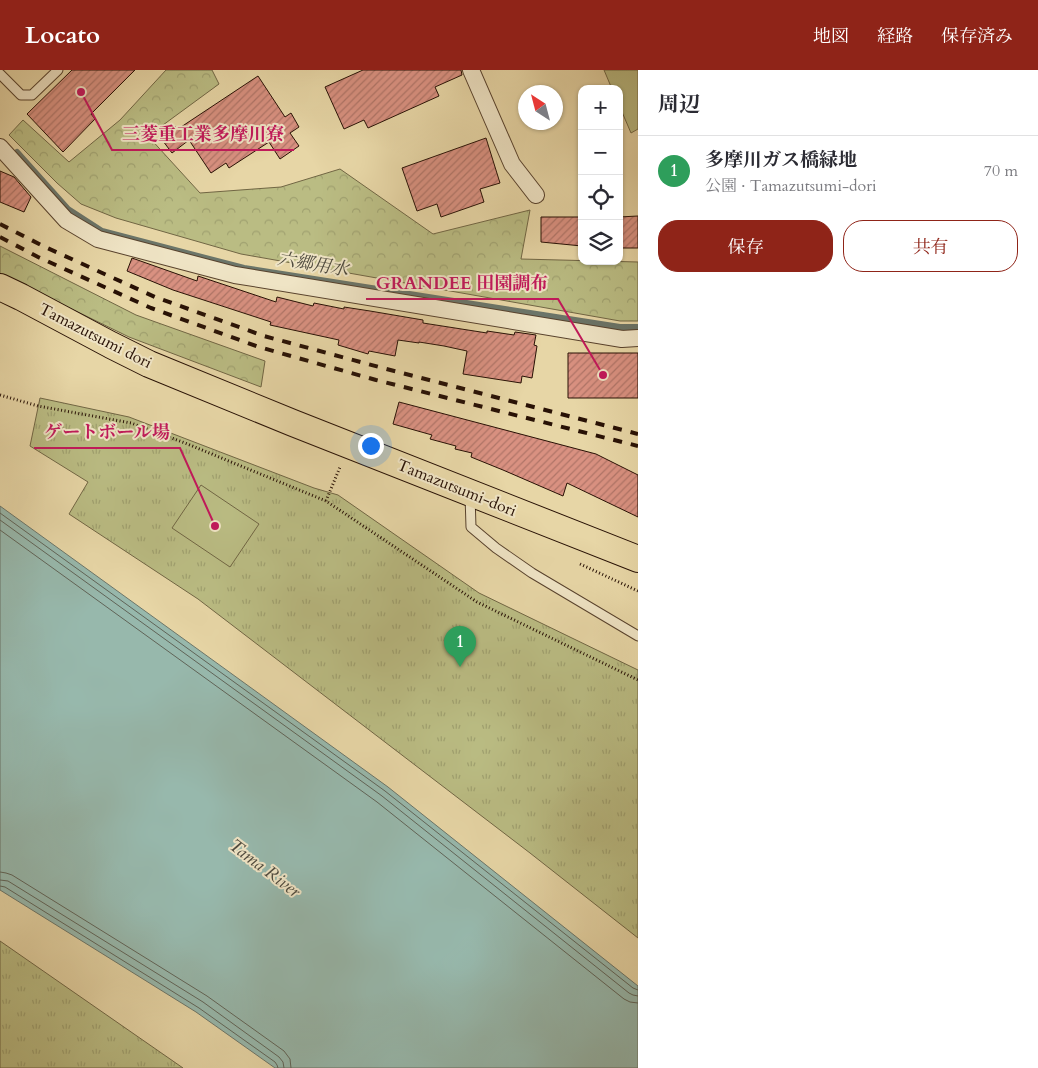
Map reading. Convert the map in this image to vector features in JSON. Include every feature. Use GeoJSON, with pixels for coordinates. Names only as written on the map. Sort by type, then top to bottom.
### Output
{"type":"FeatureCollection","features":[{"type":"Feature","properties":{"kind":"main road","name":"Tamazutsumi dori"},"geometry":{"type":"LineString","coordinates":[[0,287],[149,364],[470,492]]}},
{"type":"Feature","properties":{"kind":"main road","name":"Tamazutsumi-dori"},"geometry":{"type":"LineString","coordinates":[[470,492],[638,559]]}},
{"type":"Feature","properties":{"kind":"street"},"geometry":{"type":"LineString","coordinates":[[471,70],[512,164],[536,195]]}},
{"type":"Feature","properties":{"kind":"street"},"geometry":{"type":"LineString","coordinates":[[0,147],[66,220],[98,239],[235,275],[622,339],[638,338]]}},
{"type":"Feature","properties":{"kind":"lane"},"geometry":{"type":"LineString","coordinates":[[0,74],[21,95],[32,94],[58,70]]}},
{"type":"Feature","properties":{"kind":"lane"},"geometry":{"type":"LineString","coordinates":[[470,492],[471,527],[496,548],[532,573],[638,636]]}},
{"type":"Feature","properties":{"kind":"path"},"geometry":{"type":"LineString","coordinates":[[0,395],[38,406],[131,423],[326,501],[477,602],[638,680]]}},
{"type":"Feature","properties":{"kind":"path"},"geometry":{"type":"LineString","coordinates":[[326,501],[341,465]]}},
{"type":"Feature","properties":{"kind":"green space"},"geometry":{"type":"Polygon","coordinates":[[[166,70],[212,70],[219,84],[148,136],[200,193],[281,187],[340,169],[433,234],[530,210],[521,259],[578,260],[578,265],[623,265],[623,262],[638,262],[638,321],[620,321],[241,254],[116,218],[81,204],[9,135],[23,120],[69,162],[120,120],[166,70]]]}},
{"type":"Feature","properties":{"kind":"green space"},"geometry":{"type":"Polygon","coordinates":[[[604,70],[638,70],[638,129],[631,133],[623,114],[623,85],[610,85],[604,70]]]}},
{"type":"Feature","properties":{"kind":"green space"},"geometry":{"type":"Polygon","coordinates":[[[0,246],[136,315],[265,361],[261,387],[129,337],[0,274],[0,246]]]}},
{"type":"Feature","properties":{"kind":"green space"},"geometry":{"type":"Polygon","coordinates":[[[40,398],[129,417],[314,488],[338,495],[479,593],[638,670],[638,938],[198,599],[69,514],[88,482],[30,446],[40,398]]]}},
{"type":"Feature","properties":{"kind":"green space"},"geometry":{"type":"Polygon","coordinates":[[[201,485],[259,524],[230,567],[172,528],[201,485]]]}},
{"type":"Feature","properties":{"kind":"green space"},"geometry":{"type":"Polygon","coordinates":[[[0,941],[183,1068],[0,1068],[0,941]]]}},
{"type":"Feature","properties":{"kind":"water","name":"Tama River"},"geometry":{"type":"Polygon","coordinates":[[[0,506],[388,787],[638,986],[638,1068],[275,1068],[196,1012],[0,890],[0,506]]]}},
{"type":"Feature","properties":{"kind":"building"},"geometry":{"type":"Polygon","coordinates":[[[72,70],[135,70],[91,114],[95,119],[63,152],[27,114],[72,70]]]}},
{"type":"Feature","properties":{"kind":"building"},"geometry":{"type":"Polygon","coordinates":[[[363,70],[461,70],[462,75],[435,87],[439,96],[368,128],[364,120],[344,129],[325,87],[363,70]]]}},
{"type":"Feature","properties":{"kind":"building"},"geometry":{"type":"Polygon","coordinates":[[[258,76],[285,117],[291,113],[299,127],[290,133],[299,146],[280,159],[269,142],[229,168],[226,163],[211,173],[189,140],[172,153],[160,137],[175,126],[178,129],[258,76]]]}},
{"type":"Feature","properties":{"kind":"building"},"geometry":{"type":"Polygon","coordinates":[[[486,138],[500,183],[480,189],[484,202],[441,217],[437,204],[417,211],[402,168],[486,138]]]}},
{"type":"Feature","properties":{"kind":"building"},"geometry":{"type":"Polygon","coordinates":[[[0,171],[14,177],[31,197],[24,212],[0,202],[0,171]]]}},
{"type":"Feature","properties":{"kind":"building"},"geometry":{"type":"Polygon","coordinates":[[[638,216],[638,248],[623,248],[623,217],[638,216]]]}},
{"type":"Feature","properties":{"kind":"building"},"geometry":{"type":"Polygon","coordinates":[[[541,217],[578,217],[578,246],[541,242],[541,217]]]}},
{"type":"Feature","properties":{"kind":"building"},"geometry":{"type":"Polygon","coordinates":[[[132,258],[197,281],[198,276],[276,302],[277,297],[313,306],[314,303],[344,309],[344,307],[370,311],[423,320],[423,323],[487,333],[487,331],[514,335],[515,332],[536,335],[534,345],[537,346],[532,378],[522,376],[521,383],[463,374],[467,351],[444,346],[398,340],[395,356],[369,351],[368,354],[338,345],[339,340],[270,325],[271,322],[173,290],[127,271],[132,258]]]}},
{"type":"Feature","properties":{"kind":"building"},"geometry":{"type":"Polygon","coordinates":[[[568,353],[638,353],[638,398],[568,398],[568,353]]]}},
{"type":"Feature","properties":{"kind":"building"},"geometry":{"type":"Polygon","coordinates":[[[399,402],[596,454],[638,475],[638,517],[567,483],[563,496],[471,457],[472,453],[455,449],[456,446],[430,439],[432,435],[393,424],[399,402]]]}},
{"type":"Feature","properties":{"kind":"waterway","name":"六郷用水"},"geometry":{"type":"LineString","coordinates":[[17,152],[68,209],[102,231],[244,268],[620,327],[638,327]]}},
{"type":"Feature","properties":{"kind":"railway"},"geometry":{"type":"LineString","coordinates":[[0,224],[43,246],[155,297],[264,336],[638,434]]}},
{"type":"Feature","properties":{"kind":"railway"},"geometry":{"type":"LineString","coordinates":[[0,237],[38,257],[151,308],[259,347],[376,380],[638,446]]}},
{"type":"Feature","properties":{"kind":"place","name":"三菱重工業多摩川寮"},"geometry":{"type":"Point","coordinates":[81,92]}},
{"type":"Feature","properties":{"kind":"place","name":"GRANDEE 田園調布"},"geometry":{"type":"Point","coordinates":[603,375]}},
{"type":"Feature","properties":{"kind":"place","name":"ゲートボール場"},"geometry":{"type":"Point","coordinates":[215,526]}},
{"type":"Feature","properties":{"kind":"place","name":"多摩川ガス橋緑地"},"geometry":{"type":"Point","coordinates":[460,667]}}]}
